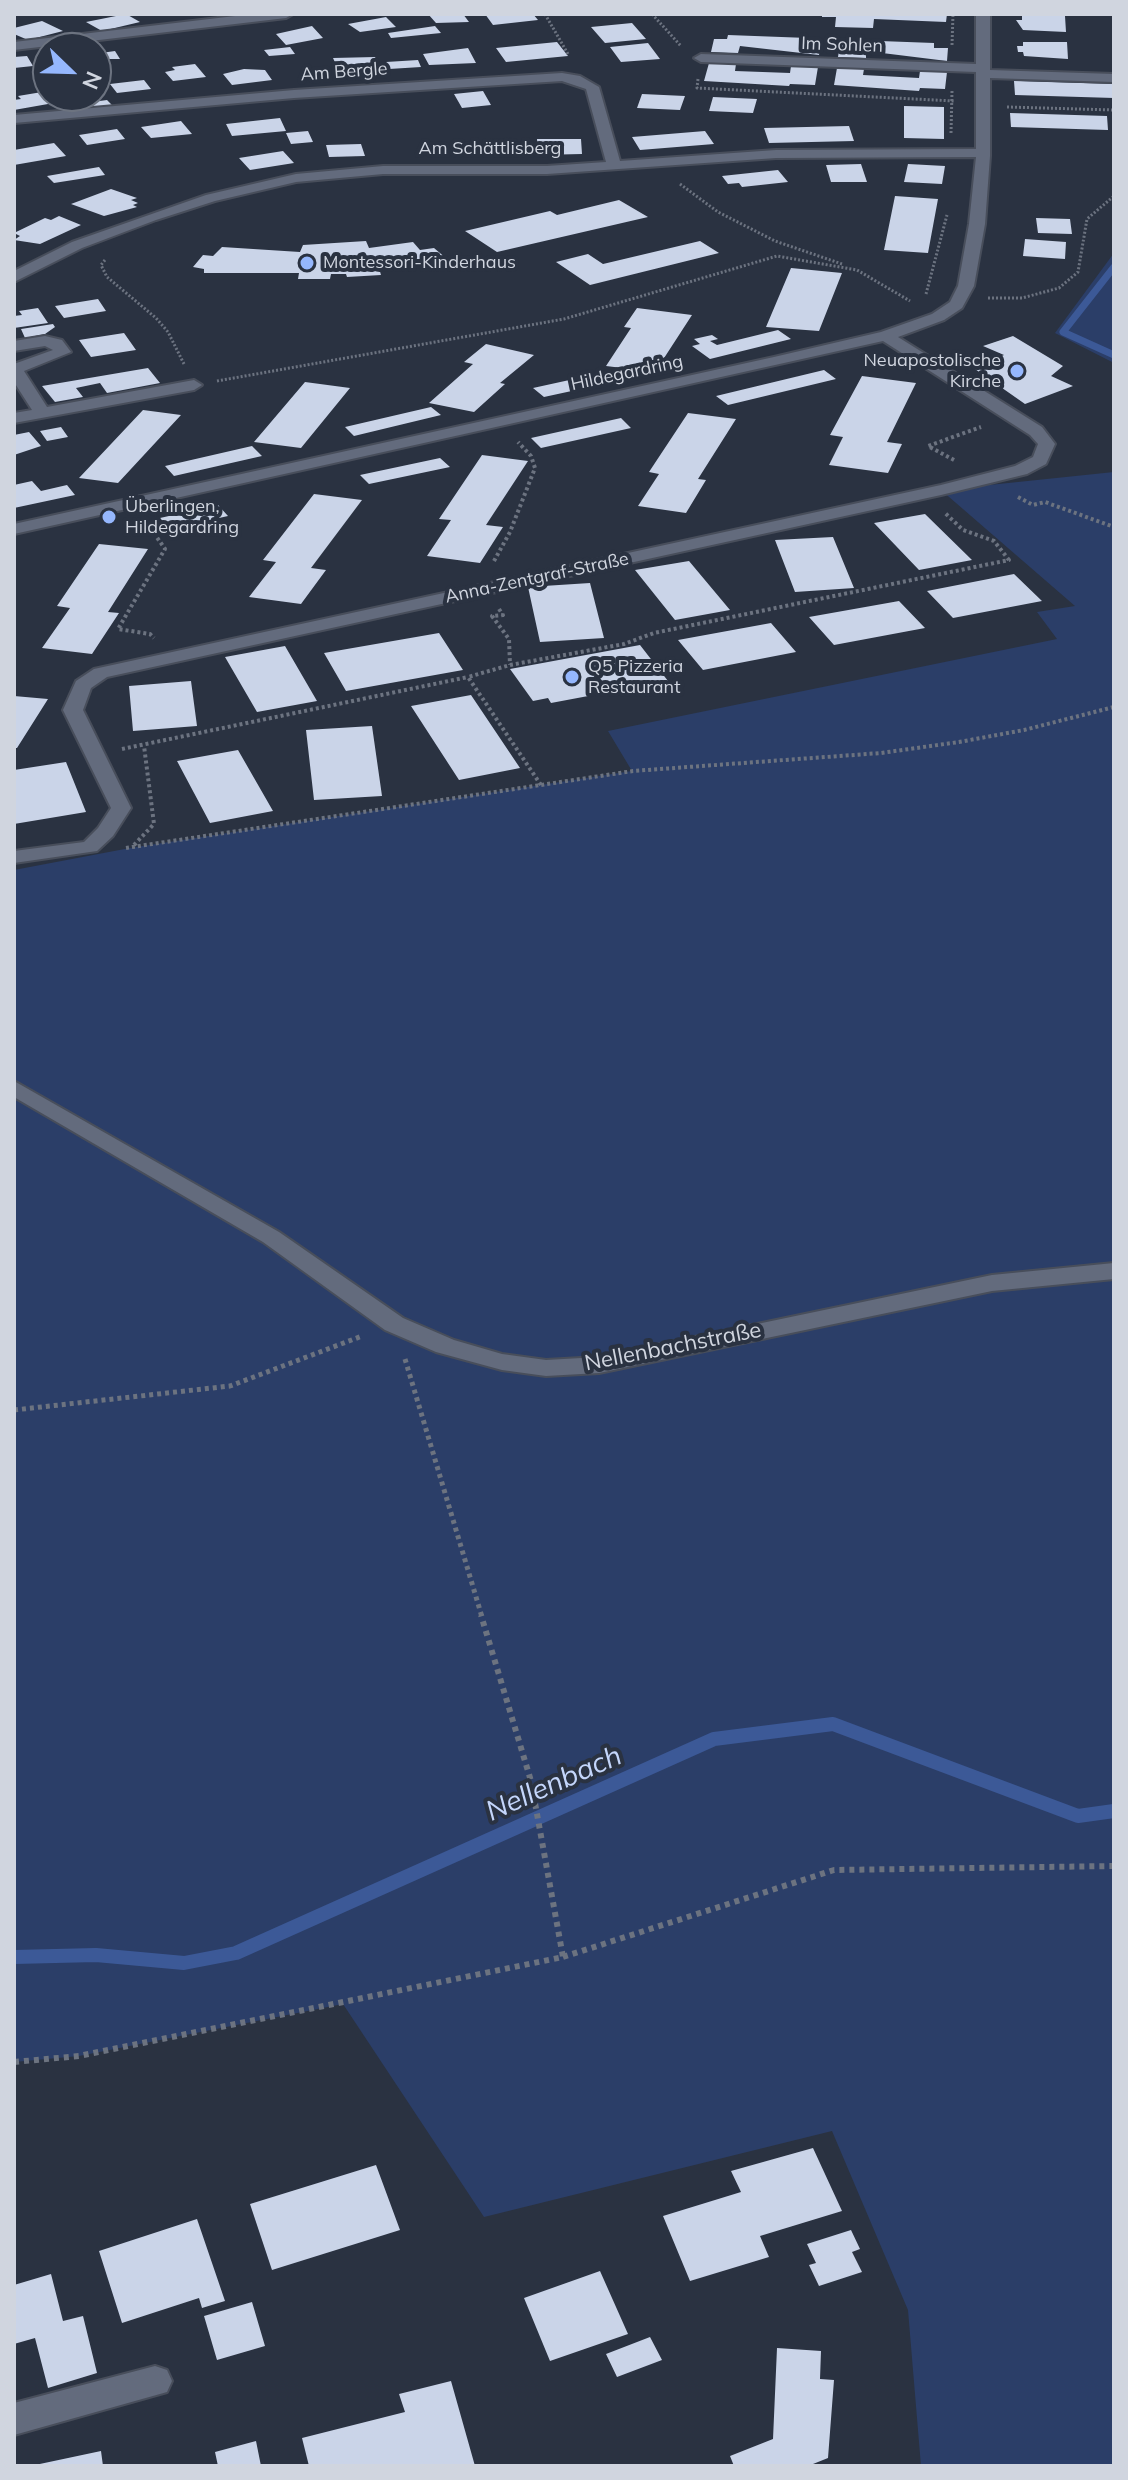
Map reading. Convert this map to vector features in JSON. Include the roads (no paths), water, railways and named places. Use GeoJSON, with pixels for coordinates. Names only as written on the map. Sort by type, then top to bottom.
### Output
{"type":"FeatureCollection","features":[{"type":"Feature","properties":{"kind":"street"},"geometry":{"type":"LineString","coordinates":[[14,46],[231,17],[286,14]]}},
{"type":"Feature","properties":{"kind":"street","name":"Hildegardring"},"geometry":{"type":"LineString","coordinates":[[14,529],[886,336],[938,317],[956,305],[966,286],[977,224],[983,153],[983,14]]}},
{"type":"Feature","properties":{"kind":"street","name":"Im Sohlen"},"geometry":{"type":"LineString","coordinates":[[701,58],[1114,78]]}},
{"type":"Feature","properties":{"kind":"street","name":"Am Bergle"},"geometry":{"type":"LineString","coordinates":[[14,119],[294,94],[527,78],[575,79],[592,87],[614,166]]}},
{"type":"Feature","properties":{"kind":"street","name":"Am Schättlisberg"},"geometry":{"type":"LineString","coordinates":[[14,277],[77,245],[211,198],[296,178],[383,170],[511,171],[614,166],[776,154],[983,153]]}},
{"type":"Feature","properties":{"kind":"street","name":"Anna-Zentgraf-Straße"},"geometry":{"type":"LineString","coordinates":[[14,857],[90,847],[106,832],[121,808],[73,710],[79,692],[91,679],[124,667],[989,479],[1021,470],[1040,460],[1046,452],[1045,440],[886,336]]}},
{"type":"Feature","properties":{"kind":"street"},"geometry":{"type":"LineString","coordinates":[[14,346],[45,341],[56,343],[63,352],[14,369],[42,413]]}},
{"type":"Feature","properties":{"kind":"street"},"geometry":{"type":"LineString","coordinates":[[14,418],[194,385]]}},
{"type":"Feature","properties":{"kind":"street","name":"Nellenbachstraße"},"geometry":{"type":"LineString","coordinates":[[14,1088],[271,1237],[394,1324],[445,1346],[502,1362],[546,1368],[599,1365],[992,1283],[1114,1271]]}},
{"type":"Feature","properties":{"kind":"street"},"geometry":{"type":"LineString","coordinates":[[14,2419],[155,2381]]}},
{"type":"Feature","properties":{"kind":"waterway"},"geometry":{"type":"LineString","coordinates":[[1114,267],[1063,332],[1114,355]]}},
{"type":"Feature","properties":{"kind":"waterway","name":"Nellenbach"},"geometry":{"type":"LineString","coordinates":[[14,1957],[96,1955],[184,1963],[236,1953],[714,1739],[833,1724],[1078,1816],[1114,1811]]}},
{"type":"Feature","properties":{"kind":"place","name":"Montessori-Kinderhaus"},"geometry":{"type":"Point","coordinates":[307,263]}},
{"type":"Feature","properties":{"kind":"place","name":"Neuapostolische Kirche"},"geometry":{"type":"Point","coordinates":[1017,371]}},
{"type":"Feature","properties":{"kind":"place","name":"Überlingen, Hildegardring"},"geometry":{"type":"Point","coordinates":[109,517]}},
{"type":"Feature","properties":{"kind":"place","name":"Q5 Pizzeria Restaurant"},"geometry":{"type":"Point","coordinates":[572,677]}}]}
